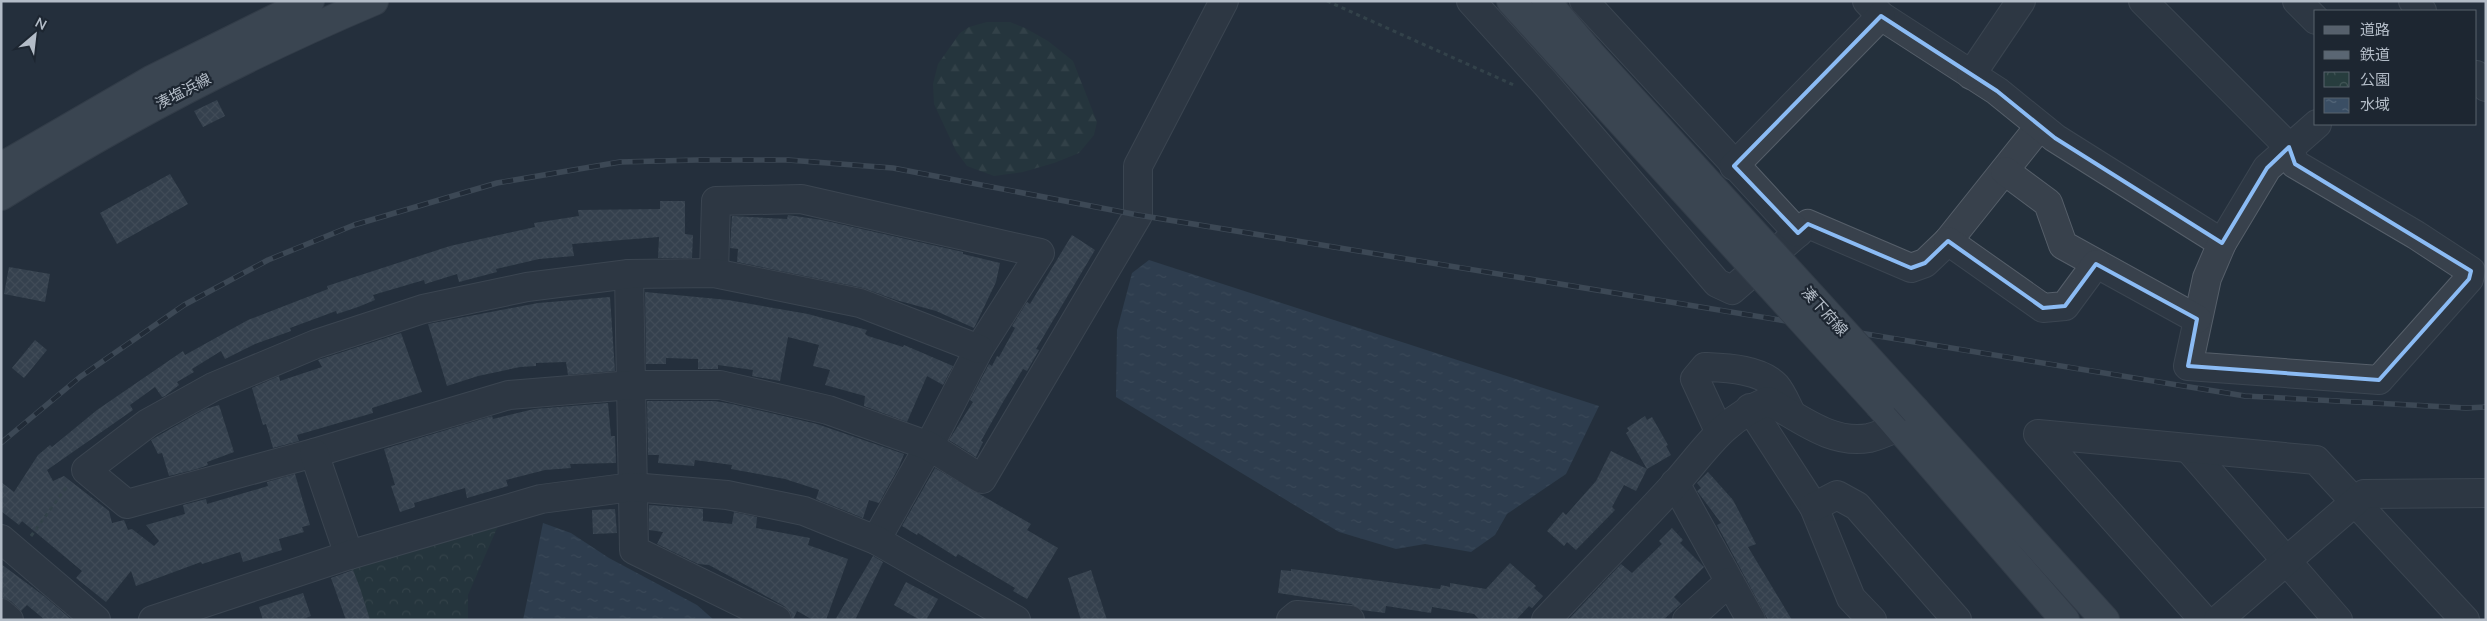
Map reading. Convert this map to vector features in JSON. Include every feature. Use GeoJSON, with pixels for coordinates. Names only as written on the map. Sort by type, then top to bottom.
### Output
{"type":"FeatureCollection","features":[{"type":"Feature","properties":{"kind":"main road","name":"湊塩浜線"},"geometry":{"type":"LineString","coordinates":[[1,167],[151,80],[310,1]]}},
{"type":"Feature","properties":{"kind":"main road","name":"湊塩浜線"},"geometry":{"type":"LineString","coordinates":[[1,196],[162,101],[289,37],[374,1]]}},
{"type":"Feature","properties":{"kind":"main road","name":"湊下府線"},"geometry":{"type":"LineString","coordinates":[[1511,1],[1580,60],[1907,419],[2105,620]]}},
{"type":"Feature","properties":{"kind":"main road","name":"湊下府線"},"geometry":{"type":"LineString","coordinates":[[1546,1],[1580,60],[1880,406],[1907,419],[2065,620]]}},
{"type":"Feature","properties":{"kind":"street"},"geometry":{"type":"LineString","coordinates":[[979,349],[860,303],[714,273],[629,274],[527,287],[423,309],[316,344],[213,388],[156,418],[86,470],[127,504],[314,453],[509,395],[632,385],[720,385],[828,410],[929,446],[982,479],[1138,215],[1138,166],[1224,1]]}},
{"type":"Feature","properties":{"kind":"street"},"geometry":{"type":"LineString","coordinates":[[1471,1],[1546,84],[1717,283],[1732,290],[1808,224],[1912,268],[1925,263],[1948,240],[2006,171],[2039,127]]}},
{"type":"Feature","properties":{"kind":"street"},"geometry":{"type":"LineString","coordinates":[[1584,1],[1734,166],[1798,233]]}},
{"type":"Feature","properties":{"kind":"street"},"geometry":{"type":"LineString","coordinates":[[1971,75],[2020,1]]}},
{"type":"Feature","properties":{"kind":"street"},"geometry":{"type":"LineString","coordinates":[[2143,1],[2289,147],[2295,164],[2471,271],[2469,279],[2379,380],[2188,366],[2207,278],[2222,243],[2267,168],[2289,147],[2316,125]]}},
{"type":"Feature","properties":{"kind":"street"},"geometry":{"type":"LineString","coordinates":[[2297,1],[2314,18]]}},
{"type":"Feature","properties":{"kind":"street"},"geometry":{"type":"LineString","coordinates":[[1734,166],[1874,9],[1997,91],[2039,127],[2222,243]]}},
{"type":"Feature","properties":{"kind":"street"},"geometry":{"type":"LineString","coordinates":[[2477,76],[2486,87]]}},
{"type":"Feature","properties":{"kind":"street"},"geometry":{"type":"LineString","coordinates":[[2006,171],[2048,203],[2063,245],[2197,319]]}},
{"type":"Feature","properties":{"kind":"street"},"geometry":{"type":"LineString","coordinates":[[714,273],[716,201],[801,199],[1040,253],[979,349],[929,446],[876,540]]}},
{"type":"Feature","properties":{"kind":"street"},"geometry":{"type":"LineString","coordinates":[[1948,240],[2043,308],[2065,306],[2096,264]]}},
{"type":"Feature","properties":{"kind":"street"},"geometry":{"type":"LineString","coordinates":[[629,274],[634,550],[777,620]]}},
{"type":"Feature","properties":{"kind":"street"},"geometry":{"type":"LineString","coordinates":[[1719,431],[1694,379],[1705,367],[1726,368],[1758,375],[1776,386],[1791,413]]}},
{"type":"Feature","properties":{"kind":"street"},"geometry":{"type":"LineString","coordinates":[[1546,620],[1675,483],[1719,431],[1750,408],[1768,401],[1826,434],[1849,440],[1870,438],[1907,419]]}},
{"type":"Feature","properties":{"kind":"street"},"geometry":{"type":"LineString","coordinates":[[1750,408],[1814,507],[1851,598],[1872,620]]}},
{"type":"Feature","properties":{"kind":"street"},"geometry":{"type":"LineString","coordinates":[[2204,620],[2038,434],[2316,460],[2465,620]]}},
{"type":"Feature","properties":{"kind":"street"},"geometry":{"type":"LineString","coordinates":[[2188,448],[2338,620]]}},
{"type":"Feature","properties":{"kind":"street"},"geometry":{"type":"LineString","coordinates":[[314,453],[349,555]]}},
{"type":"Feature","properties":{"kind":"street"},"geometry":{"type":"LineString","coordinates":[[1675,483],[1751,620]]}},
{"type":"Feature","properties":{"kind":"street"},"geometry":{"type":"LineString","coordinates":[[153,620],[349,555],[541,499],[632,487],[727,495],[804,511],[876,540],[1016,620]]}},
{"type":"Feature","properties":{"kind":"street"},"geometry":{"type":"LineString","coordinates":[[2218,620],[2364,494],[2486,493]]}},
{"type":"Feature","properties":{"kind":"street"},"geometry":{"type":"LineString","coordinates":[[1814,507],[1837,495],[1857,506],[1957,620]]}},
{"type":"Feature","properties":{"kind":"street"},"geometry":{"type":"LineString","coordinates":[[10,546],[96,620]]}},
{"type":"Feature","properties":{"kind":"street"},"geometry":{"type":"LineString","coordinates":[[1687,620],[1729,582]]}},
{"type":"Feature","properties":{"kind":"street"},"geometry":{"type":"LineString","coordinates":[[1,614],[9,620]]}},
{"type":"Feature","properties":{"kind":"street"},"geometry":{"type":"LineString","coordinates":[[1292,620],[1297,615],[1350,620]]}},
{"type":"Feature","properties":{"kind":"path"},"geometry":{"type":"LineString","coordinates":[[1327,1],[1522,89],[1546,84]]}},
{"type":"Feature","properties":{"kind":"path"},"geometry":{"type":"LineString","coordinates":[[10,546],[73,478],[86,470]]}},
{"type":"Feature","properties":{"kind":"highlighted area"},"geometry":{"type":"Polygon","coordinates":[[[1881,16],[1997,91],[2055,138],[2222,243],[2267,168],[2289,147],[2295,164],[2471,271],[2469,279],[2379,380],[2188,366],[2197,319],[2096,264],[2065,306],[2043,308],[1948,241],[1925,263],[1911,268],[1808,224],[1798,233],[1734,166],[1881,16]]]}},
{"type":"Feature","properties":{"kind":"green space"},"geometry":{"type":"Polygon","coordinates":[[[987,22],[1010,22],[1025,28],[1048,41],[1073,61],[1097,122],[1094,135],[1079,153],[1023,172],[994,176],[967,166],[956,151],[934,104],[933,84],[938,64],[960,33],[969,27],[987,22]]]}},
{"type":"Feature","properties":{"kind":"green space"},"geometry":{"type":"Polygon","coordinates":[[[507,505],[468,595],[468,620],[367,620],[344,554],[507,505]]]}},
{"type":"Feature","properties":{"kind":"water"},"geometry":{"type":"Polygon","coordinates":[[[1149,260],[1599,406],[1566,474],[1507,514],[1495,535],[1471,552],[1425,544],[1396,549],[1339,532],[1116,397],[1117,330],[1132,273],[1149,260]]]}},
{"type":"Feature","properties":{"kind":"water"},"geometry":{"type":"Polygon","coordinates":[[[543,523],[571,533],[609,558],[697,605],[714,620],[523,620],[543,523]]]}},
{"type":"Feature","properties":{"kind":"building"},"geometry":{"type":"Polygon","coordinates":[[[217,100],[225,116],[203,127],[194,111],[217,100]]]}},
{"type":"Feature","properties":{"kind":"building"},"geometry":{"type":"Polygon","coordinates":[[[170,174],[188,204],[117,244],[100,213],[170,174]]]}},
{"type":"Feature","properties":{"kind":"building"},"geometry":{"type":"Polygon","coordinates":[[[660,201],[685,201],[685,234],[693,235],[692,258],[658,258],[659,237],[572,244],[574,256],[539,259],[496,269],[497,272],[459,282],[457,274],[425,284],[424,280],[373,295],[375,300],[337,314],[336,311],[290,328],[291,331],[255,344],[225,359],[221,351],[192,369],[194,372],[177,382],[179,385],[165,396],[162,397],[155,387],[130,405],[133,410],[47,470],[53,481],[64,476],[109,511],[112,523],[124,520],[128,530],[132,529],[154,546],[159,541],[146,525],[185,514],[183,505],[206,499],[207,504],[268,486],[267,482],[295,474],[310,525],[302,527],[304,532],[279,539],[282,550],[243,562],[240,552],[202,564],[201,562],[136,586],[131,571],[106,602],[76,578],[82,571],[22,521],[19,525],[1,511],[1,482],[14,492],[38,455],[50,445],[52,447],[97,410],[183,351],[185,355],[248,320],[328,289],[327,286],[450,246],[535,227],[534,223],[579,216],[578,210],[660,209],[660,201]]]}},
{"type":"Feature","properties":{"kind":"building"},"geometry":{"type":"Polygon","coordinates":[[[788,215],[822,220],[963,252],[963,254],[1000,263],[996,282],[974,328],[936,311],[896,300],[863,288],[737,262],[738,249],[730,248],[732,216],[787,219],[788,215]]]}},
{"type":"Feature","properties":{"kind":"building"},"geometry":{"type":"Polygon","coordinates":[[[1072,235],[1095,250],[1036,349],[1039,350],[1027,371],[1023,369],[1003,402],[981,441],[983,442],[976,457],[949,440],[973,402],[970,400],[989,364],[992,366],[997,356],[999,357],[1015,328],[1012,326],[1027,302],[1030,304],[1072,235]]]}},
{"type":"Feature","properties":{"kind":"building"},"geometry":{"type":"Polygon","coordinates":[[[9,267],[50,274],[45,302],[4,294],[9,267]]]}},
{"type":"Feature","properties":{"kind":"building"},"geometry":{"type":"Polygon","coordinates":[[[645,292],[728,300],[808,314],[867,330],[865,334],[868,336],[903,347],[904,345],[953,366],[943,385],[927,376],[907,422],[864,406],[865,396],[825,385],[830,370],[813,366],[819,345],[788,337],[780,381],[752,376],[753,370],[718,365],[718,369],[698,369],[698,359],[666,358],[666,364],[646,364],[645,292]]]}},
{"type":"Feature","properties":{"kind":"building"},"geometry":{"type":"Polygon","coordinates":[[[610,297],[615,371],[568,375],[566,362],[536,363],[536,366],[520,367],[478,376],[447,386],[428,324],[538,303],[610,297]]]}},
{"type":"Feature","properties":{"kind":"building"},"geometry":{"type":"Polygon","coordinates":[[[401,333],[422,392],[372,408],[373,413],[297,435],[299,441],[273,448],[266,424],[263,425],[252,388],[279,376],[280,381],[322,367],[318,360],[401,333]]]}},
{"type":"Feature","properties":{"kind":"building"},"geometry":{"type":"Polygon","coordinates":[[[35,340],[47,350],[24,378],[12,368],[35,340]]]}},
{"type":"Feature","properties":{"kind":"building"},"geometry":{"type":"Polygon","coordinates":[[[647,401],[715,401],[732,404],[817,424],[904,454],[879,503],[869,500],[863,518],[816,499],[819,490],[785,479],[731,469],[732,465],[695,460],[694,466],[658,463],[659,455],[648,455],[647,401]]]}},
{"type":"Feature","properties":{"kind":"building"},"geometry":{"type":"Polygon","coordinates":[[[608,403],[611,436],[615,436],[616,463],[570,464],[571,468],[545,470],[506,480],[508,486],[467,498],[465,488],[414,503],[415,507],[400,512],[391,486],[395,485],[384,449],[492,416],[493,419],[534,409],[608,403]]]}},
{"type":"Feature","properties":{"kind":"building"},"geometry":{"type":"Polygon","coordinates":[[[219,405],[234,452],[207,462],[208,465],[169,476],[162,453],[158,454],[151,440],[205,409],[219,405]]]}},
{"type":"Feature","properties":{"kind":"building"},"geometry":{"type":"Polygon","coordinates":[[[1645,416],[1647,420],[1652,417],[1668,445],[1666,446],[1671,455],[1647,469],[1626,433],[1629,431],[1627,428],[1645,416]]]}},
{"type":"Feature","properties":{"kind":"building"},"geometry":{"type":"Polygon","coordinates":[[[1611,451],[1647,469],[1636,491],[1624,485],[1612,507],[1615,510],[1576,550],[1567,542],[1564,546],[1547,531],[1563,512],[1566,515],[1596,481],[1611,451]]]}},
{"type":"Feature","properties":{"kind":"building"},"geometry":{"type":"Polygon","coordinates":[[[935,468],[1031,524],[1027,530],[1058,548],[1027,599],[1013,591],[1015,588],[958,554],[956,557],[918,533],[917,535],[902,526],[935,468]]]}},
{"type":"Feature","properties":{"kind":"building"},"geometry":{"type":"Polygon","coordinates":[[[1708,472],[1733,500],[1756,544],[1748,547],[1792,620],[1768,620],[1717,525],[1721,523],[1697,491],[1701,488],[1697,483],[1708,472]]]}},
{"type":"Feature","properties":{"kind":"building"},"geometry":{"type":"Polygon","coordinates":[[[649,505],[703,509],[703,521],[732,524],[734,512],[757,517],[756,528],[810,538],[808,545],[848,559],[826,620],[813,620],[797,611],[793,620],[790,612],[784,606],[709,565],[698,564],[657,544],[663,532],[649,530],[649,505]]]}},
{"type":"Feature","properties":{"kind":"building"},"geometry":{"type":"Polygon","coordinates":[[[615,509],[617,533],[593,534],[592,510],[615,509]]]}},
{"type":"Feature","properties":{"kind":"building"},"geometry":{"type":"Polygon","coordinates":[[[1672,528],[1683,540],[1680,543],[1704,567],[1674,597],[1681,604],[1663,620],[1568,620],[1621,564],[1632,573],[1662,544],[1659,541],[1672,528]]]}},
{"type":"Feature","properties":{"kind":"building"},"geometry":{"type":"Polygon","coordinates":[[[873,556],[883,562],[855,620],[835,620],[873,556]]]}},
{"type":"Feature","properties":{"kind":"building"},"geometry":{"type":"Polygon","coordinates":[[[1510,563],[1536,586],[1534,588],[1543,596],[1532,608],[1529,606],[1516,620],[1480,620],[1474,614],[1432,607],[1431,613],[1386,606],[1385,613],[1361,610],[1351,604],[1278,593],[1281,570],[1291,571],[1291,569],[1440,589],[1441,585],[1450,587],[1450,583],[1486,589],[1510,563]]]}},
{"type":"Feature","properties":{"kind":"building"},"geometry":{"type":"Polygon","coordinates":[[[1,564],[44,596],[72,620],[45,620],[27,605],[21,611],[11,601],[3,598],[1,564]]]}},
{"type":"Feature","properties":{"kind":"building"},"geometry":{"type":"Polygon","coordinates":[[[353,570],[370,620],[346,620],[331,578],[353,570]]]}},
{"type":"Feature","properties":{"kind":"building"},"geometry":{"type":"Polygon","coordinates":[[[1091,570],[1107,620],[1081,620],[1068,578],[1091,570]]]}},
{"type":"Feature","properties":{"kind":"building"},"geometry":{"type":"Polygon","coordinates":[[[906,582],[938,599],[926,620],[920,620],[894,605],[906,582]]]}},
{"type":"Feature","properties":{"kind":"building"},"geometry":{"type":"Polygon","coordinates":[[[303,593],[311,616],[301,620],[263,620],[259,607],[303,593]]]}},
{"type":"Feature","properties":{"kind":"railway"},"geometry":{"type":"LineString","coordinates":[[1,443],[80,377],[184,305],[268,260],[354,225],[497,183],[620,162],[697,160],[788,160],[893,168],[1138,215],[2245,396],[2466,408],[2486,407]]}}]}
